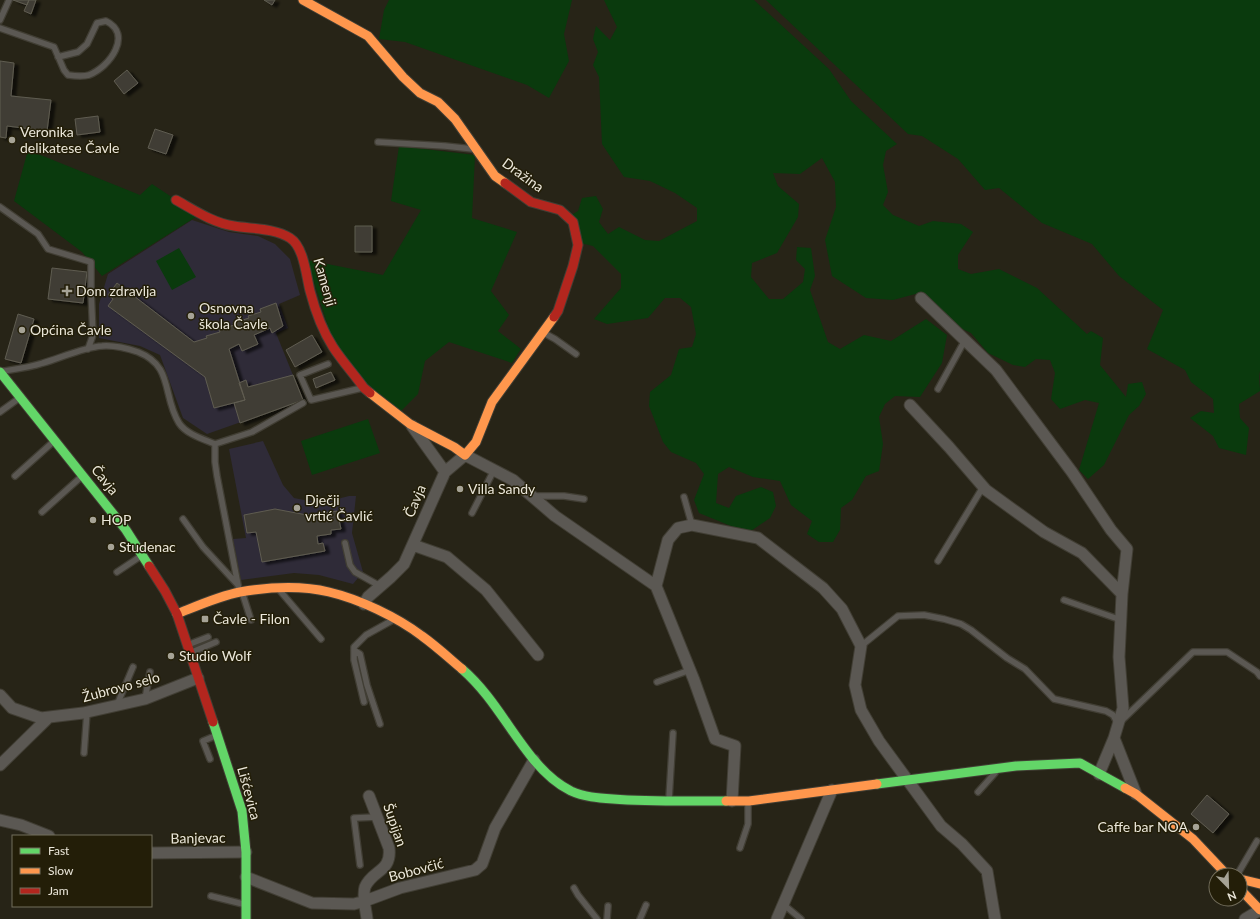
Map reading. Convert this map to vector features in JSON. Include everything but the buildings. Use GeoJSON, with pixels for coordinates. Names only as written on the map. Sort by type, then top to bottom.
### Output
{"type":"FeatureCollection","features":[{"type":"Feature","properties":{"kind":"main road","name":"Dražina"},"geometry":{"type":"LineString","coordinates":[[303,0],[368,36],[403,77],[420,92],[438,102],[455,119],[496,176],[531,202],[560,210],[573,222],[578,245],[573,266],[558,311],[492,402],[476,442],[465,455]]}},
{"type":"Feature","properties":{"kind":"main road","name":"Kamenji"},"geometry":{"type":"LineString","coordinates":[[176,200],[216,220],[234,226],[250,227],[285,235],[292,239],[298,246],[303,260],[310,291],[321,324],[333,348],[364,388],[410,424],[454,447],[465,455]]}},
{"type":"Feature","properties":{"kind":"main road","name":"Čavja"},"geometry":{"type":"LineString","coordinates":[[1,377],[20,397],[126,530],[165,590],[176,614],[198,678]]}},
{"type":"Feature","properties":{"kind":"main road"},"geometry":{"type":"LineString","coordinates":[[176,614],[240,590],[302,588],[329,592],[364,604],[396,619],[423,636],[471,677],[492,701],[534,760],[551,778],[571,791],[588,797],[634,801],[748,801],[998,768],[1080,763],[1136,794],[1193,839],[1219,867]]}},
{"type":"Feature","properties":{"kind":"main road","name":"Lišćevica"},"geometry":{"type":"LineString","coordinates":[[198,678],[242,811],[246,852],[246,919]]}},
{"type":"Feature","properties":{"kind":"main road"},"geometry":{"type":"LineString","coordinates":[[1248,881],[1260,884]]}},
{"type":"Feature","properties":{"kind":"main road"},"geometry":{"type":"LineString","coordinates":[[1248,897],[1260,910]]}},
{"type":"Feature","properties":{"kind":"street"},"geometry":{"type":"LineString","coordinates":[[921,298],[996,370],[1127,549],[1122,594],[1119,657],[1123,708],[1114,738],[1099,774]]}},
{"type":"Feature","properties":{"kind":"street"},"geometry":{"type":"LineString","coordinates":[[910,405],[949,447],[983,487],[1044,532],[1082,553],[1122,594]]}},
{"type":"Feature","properties":{"kind":"street","name":"Kamenji"},"geometry":{"type":"LineString","coordinates":[[410,424],[445,472]]}},
{"type":"Feature","properties":{"kind":"street"},"geometry":{"type":"LineString","coordinates":[[465,455],[513,480],[555,516],[656,586],[690,670],[715,739],[735,746],[732,801]]}},
{"type":"Feature","properties":{"kind":"street","name":"Čavja"},"geometry":{"type":"LineString","coordinates":[[364,604],[368,597],[404,564],[445,472],[465,455]]}},
{"type":"Feature","properties":{"kind":"street"},"geometry":{"type":"LineString","coordinates":[[656,586],[668,540],[678,528],[692,525],[758,538],[823,588],[842,609],[861,646],[855,685],[861,710],[879,741],[941,826],[962,844],[987,871],[995,919]]}},
{"type":"Feature","properties":{"kind":"street"},"geometry":{"type":"LineString","coordinates":[[413,545],[447,557],[486,590],[538,655]]}},
{"type":"Feature","properties":{"kind":"street","name":"Žubrovo selo"},"geometry":{"type":"LineString","coordinates":[[0,695],[12,708],[41,718],[49,718],[86,712],[145,699],[198,678]]}},
{"type":"Feature","properties":{"kind":"street"},"geometry":{"type":"LineString","coordinates":[[0,765],[49,718]]}},
{"type":"Feature","properties":{"kind":"street"},"geometry":{"type":"LineString","coordinates":[[1114,738],[1136,794]]}},
{"type":"Feature","properties":{"kind":"street","name":"Bobovčić"},"geometry":{"type":"LineString","coordinates":[[246,877],[312,903],[354,904],[400,888],[475,870],[482,864],[496,828],[534,760]]}},
{"type":"Feature","properties":{"kind":"street"},"geometry":{"type":"LineString","coordinates":[[777,919],[832,790]]}},
{"type":"Feature","properties":{"kind":"street","name":"Šupijan"},"geometry":{"type":"LineString","coordinates":[[365,901],[366,887],[390,859],[389,848],[369,796]]}},
{"type":"Feature","properties":{"kind":"street"},"geometry":{"type":"LineString","coordinates":[[0,820],[21,825],[46,835]]}},
{"type":"Feature","properties":{"kind":"street","name":"Banjevac"},"geometry":{"type":"LineString","coordinates":[[152,853],[246,852]]}},
{"type":"Feature","properties":{"kind":"street"},"geometry":{"type":"LineString","coordinates":[[365,901],[366,919]]}},
{"type":"Feature","properties":{"kind":"street"},"geometry":{"type":"LineString","coordinates":[[1245,919],[1260,910]]}},
{"type":"Feature","properties":{"kind":"lane"},"geometry":{"type":"LineString","coordinates":[[0,20],[10,0]]}},
{"type":"Feature","properties":{"kind":"lane"},"geometry":{"type":"LineString","coordinates":[[0,28],[54,47],[58,57],[64,70],[68,75],[77,76],[88,76],[106,64],[117,47],[117,30],[113,24],[106,21],[97,23],[87,44],[78,52],[58,57]]}},
{"type":"Feature","properties":{"kind":"lane"},"geometry":{"type":"LineString","coordinates":[[378,142],[445,146],[477,150]]}},
{"type":"Feature","properties":{"kind":"lane"},"geometry":{"type":"LineString","coordinates":[[1,208],[38,234],[48,249],[91,262],[93,335],[88,349]]}},
{"type":"Feature","properties":{"kind":"lane"},"geometry":{"type":"LineString","coordinates":[[542,332],[576,354]]}},
{"type":"Feature","properties":{"kind":"lane"},"geometry":{"type":"LineString","coordinates":[[938,389],[965,339]]}},
{"type":"Feature","properties":{"kind":"lane"},"geometry":{"type":"LineString","coordinates":[[1,377],[88,349],[103,346],[117,346],[148,356],[161,368],[178,422],[184,428],[215,444],[252,432],[303,404]]}},
{"type":"Feature","properties":{"kind":"lane"},"geometry":{"type":"LineString","coordinates":[[328,364],[300,375],[311,400],[364,388]]}},
{"type":"Feature","properties":{"kind":"lane"},"geometry":{"type":"LineString","coordinates":[[0,412],[20,397]]}},
{"type":"Feature","properties":{"kind":"lane"},"geometry":{"type":"LineString","coordinates":[[15,476],[54,440]]}},
{"type":"Feature","properties":{"kind":"lane"},"geometry":{"type":"LineString","coordinates":[[215,444],[214,462],[240,590],[251,620]]}},
{"type":"Feature","properties":{"kind":"lane"},"geometry":{"type":"LineString","coordinates":[[472,513],[494,470]]}},
{"type":"Feature","properties":{"kind":"lane"},"geometry":{"type":"LineString","coordinates":[[42,512],[82,475]]}},
{"type":"Feature","properties":{"kind":"lane"},"geometry":{"type":"LineString","coordinates":[[938,561],[983,487]]}},
{"type":"Feature","properties":{"kind":"lane"},"geometry":{"type":"LineString","coordinates":[[533,496],[564,496],[584,499]]}},
{"type":"Feature","properties":{"kind":"lane"},"geometry":{"type":"LineString","coordinates":[[684,497],[692,525]]}},
{"type":"Feature","properties":{"kind":"lane"},"geometry":{"type":"LineString","coordinates":[[183,519],[203,547],[240,590]]}},
{"type":"Feature","properties":{"kind":"lane"},"geometry":{"type":"LineString","coordinates":[[345,543],[350,565],[355,572],[380,586]]}},
{"type":"Feature","properties":{"kind":"lane"},"geometry":{"type":"LineString","coordinates":[[118,572],[142,555]]}},
{"type":"Feature","properties":{"kind":"lane"},"geometry":{"type":"LineString","coordinates":[[278,588],[321,639]]}},
{"type":"Feature","properties":{"kind":"lane"},"geometry":{"type":"LineString","coordinates":[[1064,600],[1121,620]]}},
{"type":"Feature","properties":{"kind":"lane"},"geometry":{"type":"LineString","coordinates":[[861,646],[898,616],[924,615],[961,624],[1007,658],[1025,668],[1054,699],[1106,711],[1113,715],[1118,724],[1193,652],[1227,652],[1257,672],[1260,676]]}},
{"type":"Feature","properties":{"kind":"lane"},"geometry":{"type":"LineString","coordinates":[[364,702],[354,660],[354,648],[366,635],[396,619]]}},
{"type":"Feature","properties":{"kind":"lane"},"geometry":{"type":"LineString","coordinates":[[189,649],[208,637]]}},
{"type":"Feature","properties":{"kind":"lane"},"geometry":{"type":"LineString","coordinates":[[189,649],[216,642]]}},
{"type":"Feature","properties":{"kind":"lane"},"geometry":{"type":"LineString","coordinates":[[354,650],[360,654],[367,685],[380,724]]}},
{"type":"Feature","properties":{"kind":"lane"},"geometry":{"type":"LineString","coordinates":[[117,705],[133,667]]}},
{"type":"Feature","properties":{"kind":"lane"},"geometry":{"type":"LineString","coordinates":[[657,682],[690,670]]}},
{"type":"Feature","properties":{"kind":"lane"},"geometry":{"type":"LineString","coordinates":[[145,699],[150,672]]}},
{"type":"Feature","properties":{"kind":"lane"},"geometry":{"type":"LineString","coordinates":[[84,753],[86,712]]}},
{"type":"Feature","properties":{"kind":"lane"},"geometry":{"type":"LineString","coordinates":[[669,801],[673,733]]}},
{"type":"Feature","properties":{"kind":"lane"},"geometry":{"type":"LineString","coordinates":[[210,759],[203,741],[217,735]]}},
{"type":"Feature","properties":{"kind":"lane"},"geometry":{"type":"LineString","coordinates":[[978,792],[998,768]]}},
{"type":"Feature","properties":{"kind":"lane"},"geometry":{"type":"LineString","coordinates":[[740,848],[748,824],[748,801]]}},
{"type":"Feature","properties":{"kind":"lane"},"geometry":{"type":"LineString","coordinates":[[360,865],[354,818],[377,817]]}},
{"type":"Feature","properties":{"kind":"lane"},"geometry":{"type":"LineString","coordinates":[[1242,867],[1257,841]]}},
{"type":"Feature","properties":{"kind":"lane"},"geometry":{"type":"LineString","coordinates":[[574,888],[597,919]]}},
{"type":"Feature","properties":{"kind":"lane"},"geometry":{"type":"LineString","coordinates":[[211,896],[246,904]]}},
{"type":"Feature","properties":{"kind":"lane"},"geometry":{"type":"LineString","coordinates":[[783,904],[801,919]]}},
{"type":"Feature","properties":{"kind":"lane"},"geometry":{"type":"LineString","coordinates":[[640,919],[646,905]]}},
{"type":"Feature","properties":{"kind":"lane"},"geometry":{"type":"LineString","coordinates":[[607,919],[608,906]]}},
{"type":"Feature","properties":{"kind":"shaded area","name":"Osnovna škola Čavle"},"geometry":{"type":"Polygon","coordinates":[[[192,220],[229,232],[258,236],[275,244],[290,259],[300,295],[279,304],[288,328],[276,333],[303,400],[207,434],[183,418],[160,355],[140,346],[99,338],[99,304],[108,274],[192,220]]]}},
{"type":"Feature","properties":{"kind":"shaded area","name":"Dječji vrtić Čavlić"},"geometry":{"type":"Polygon","coordinates":[[[263,441],[283,485],[294,498],[326,502],[349,496],[356,496],[352,533],[363,572],[353,584],[319,575],[294,573],[241,580],[233,539],[246,538],[229,449],[263,441]]]}},
{"type":"Feature","properties":{"kind":"green space"},"geometry":{"type":"Polygon","coordinates":[[[389,0],[572,0],[564,34],[569,61],[549,98],[527,85],[405,42],[379,39],[384,10],[389,0]]]}},
{"type":"Feature","properties":{"kind":"green space"},"geometry":{"type":"Polygon","coordinates":[[[604,0],[754,0],[829,69],[851,101],[897,144],[886,151],[883,165],[888,192],[883,205],[893,215],[919,226],[933,221],[961,224],[973,232],[958,255],[958,269],[971,274],[999,269],[1037,288],[1087,334],[1091,331],[1103,338],[1100,365],[1126,397],[1128,384],[1142,382],[1146,394],[1139,406],[1129,415],[1104,465],[1088,479],[1079,470],[1099,403],[1085,400],[1060,409],[1051,399],[1055,373],[1050,360],[1036,359],[1025,367],[1013,365],[988,353],[971,333],[933,315],[919,293],[893,300],[866,298],[832,276],[825,240],[836,207],[835,182],[822,158],[800,174],[773,173],[778,186],[799,204],[798,217],[777,253],[752,263],[751,277],[769,299],[783,299],[803,282],[805,269],[796,260],[797,247],[811,248],[815,276],[810,290],[828,342],[840,349],[864,335],[891,341],[926,319],[947,335],[942,363],[920,397],[895,396],[885,404],[879,417],[883,444],[879,471],[866,476],[852,500],[841,508],[840,530],[833,542],[819,542],[807,534],[812,521],[791,505],[780,481],[753,477],[729,467],[718,474],[716,503],[729,508],[736,496],[761,487],[773,492],[776,506],[770,518],[748,533],[699,513],[694,500],[704,474],[696,463],[671,452],[663,442],[649,406],[650,392],[671,375],[679,349],[692,347],[696,334],[691,307],[680,298],[665,298],[648,318],[607,324],[594,319],[621,288],[621,274],[593,246],[580,243],[573,214],[578,211],[582,198],[596,196],[603,209],[599,222],[608,234],[619,227],[645,240],[659,241],[697,221],[697,208],[675,193],[650,181],[624,177],[602,144],[599,77],[593,65],[598,52],[593,39],[596,26],[610,40],[617,27],[604,0]]]}},
{"type":"Feature","properties":{"kind":"green space"},"geometry":{"type":"Polygon","coordinates":[[[766,0],[1260,0],[1260,391],[1239,404],[1240,418],[1249,428],[1246,455],[1219,448],[1213,436],[1190,418],[1201,411],[1214,413],[1213,399],[1191,382],[1185,370],[1147,349],[1163,310],[1119,276],[1092,244],[1042,223],[999,188],[985,190],[958,159],[922,136],[908,134],[766,0]]]}},
{"type":"Feature","properties":{"kind":"green space"},"geometry":{"type":"Polygon","coordinates":[[[399,146],[475,155],[472,218],[517,232],[491,291],[509,315],[498,331],[521,349],[512,363],[449,342],[425,361],[418,394],[400,412],[366,383],[333,342],[307,260],[383,275],[421,210],[391,201],[399,146]]]}},
{"type":"Feature","properties":{"kind":"green space"},"geometry":{"type":"Polygon","coordinates":[[[28,150],[140,195],[152,184],[199,215],[102,276],[82,252],[14,201],[28,150]]]}},
{"type":"Feature","properties":{"kind":"green space"},"geometry":{"type":"Polygon","coordinates":[[[179,248],[196,277],[172,290],[156,261],[179,248]]]}},
{"type":"Feature","properties":{"kind":"green space"},"geometry":{"type":"Polygon","coordinates":[[[368,419],[380,453],[312,475],[301,441],[368,419]]]}},
{"type":"Feature","properties":{"kind":"traffic: fast"},"geometry":{"type":"LineString","coordinates":[[0,372],[126,530],[149,566]]}},
{"type":"Feature","properties":{"kind":"traffic: fast"},"geometry":{"type":"LineString","coordinates":[[462,669],[482,690],[525,749],[546,773],[571,791],[591,797],[627,800],[726,801]]}},
{"type":"Feature","properties":{"kind":"traffic: fast"},"geometry":{"type":"LineString","coordinates":[[213,722],[242,811],[246,852],[246,919]]}},
{"type":"Feature","properties":{"kind":"traffic: fast"},"geometry":{"type":"LineString","coordinates":[[877,784],[1016,766],[1080,763],[1125,788]]}},
{"type":"Feature","properties":{"kind":"traffic: slow"},"geometry":{"type":"LineString","coordinates":[[303,0],[368,36],[403,77],[420,93],[438,102],[455,119],[495,176],[505,183]]}},
{"type":"Feature","properties":{"kind":"traffic: slow"},"geometry":{"type":"LineString","coordinates":[[370,393],[410,424],[454,447],[465,455],[476,442],[492,402],[554,317]]}},
{"type":"Feature","properties":{"kind":"traffic: slow"},"geometry":{"type":"LineString","coordinates":[[177,614],[216,599],[240,592],[284,588],[307,588],[329,592],[353,599],[401,622],[422,636],[462,669]]}},
{"type":"Feature","properties":{"kind":"traffic: slow"},"geometry":{"type":"LineString","coordinates":[[726,801],[749,801],[877,784]]}},
{"type":"Feature","properties":{"kind":"traffic: slow"},"geometry":{"type":"LineString","coordinates":[[1125,788],[1136,794],[1193,839],[1219,867]]}},
{"type":"Feature","properties":{"kind":"traffic: slow"},"geometry":{"type":"LineString","coordinates":[[1248,881],[1260,884]]}},
{"type":"Feature","properties":{"kind":"traffic: slow"},"geometry":{"type":"LineString","coordinates":[[1248,897],[1260,910]]}},
{"type":"Feature","properties":{"kind":"traffic: jam"},"geometry":{"type":"LineString","coordinates":[[505,183],[531,202],[560,210],[573,222],[578,245],[573,266],[558,311],[554,317]]}},
{"type":"Feature","properties":{"kind":"traffic: jam"},"geometry":{"type":"LineString","coordinates":[[176,200],[204,216],[219,222],[234,226],[277,232],[295,242],[306,270],[314,305],[325,334],[340,357],[364,388],[370,393]]}},
{"type":"Feature","properties":{"kind":"traffic: jam"},"geometry":{"type":"LineString","coordinates":[[149,566],[165,591],[177,614],[213,722]]}},
{"type":"Feature","properties":{"kind":"place","name":"Veronika delikatese Čavle"},"geometry":{"type":"Point","coordinates":[12,140]}},
{"type":"Feature","properties":{"kind":"place","name":"Dom zdravlja"},"geometry":{"type":"Point","coordinates":[67,291]}},
{"type":"Feature","properties":{"kind":"place","name":"Osnovna škola Čavle"},"geometry":{"type":"Point","coordinates":[191,316]}},
{"type":"Feature","properties":{"kind":"place","name":"Općina Čavle"},"geometry":{"type":"Point","coordinates":[22,330]}},
{"type":"Feature","properties":{"kind":"place","name":"Villa Sandy"},"geometry":{"type":"Point","coordinates":[460,489]}},
{"type":"Feature","properties":{"kind":"place","name":"Dječji vrtić Čavlić"},"geometry":{"type":"Point","coordinates":[297,508]}},
{"type":"Feature","properties":{"kind":"place","name":"HOP"},"geometry":{"type":"Point","coordinates":[93,520]}},
{"type":"Feature","properties":{"kind":"place","name":"Studenac"},"geometry":{"type":"Point","coordinates":[111,547]}},
{"type":"Feature","properties":{"kind":"place","name":"Čavle - Filon"},"geometry":{"type":"Point","coordinates":[205,619]}},
{"type":"Feature","properties":{"kind":"place","name":"Studio Wolf"},"geometry":{"type":"Point","coordinates":[171,656]}},
{"type":"Feature","properties":{"kind":"place","name":"Caffe bar NOA"},"geometry":{"type":"Point","coordinates":[1196,827]}}]}
